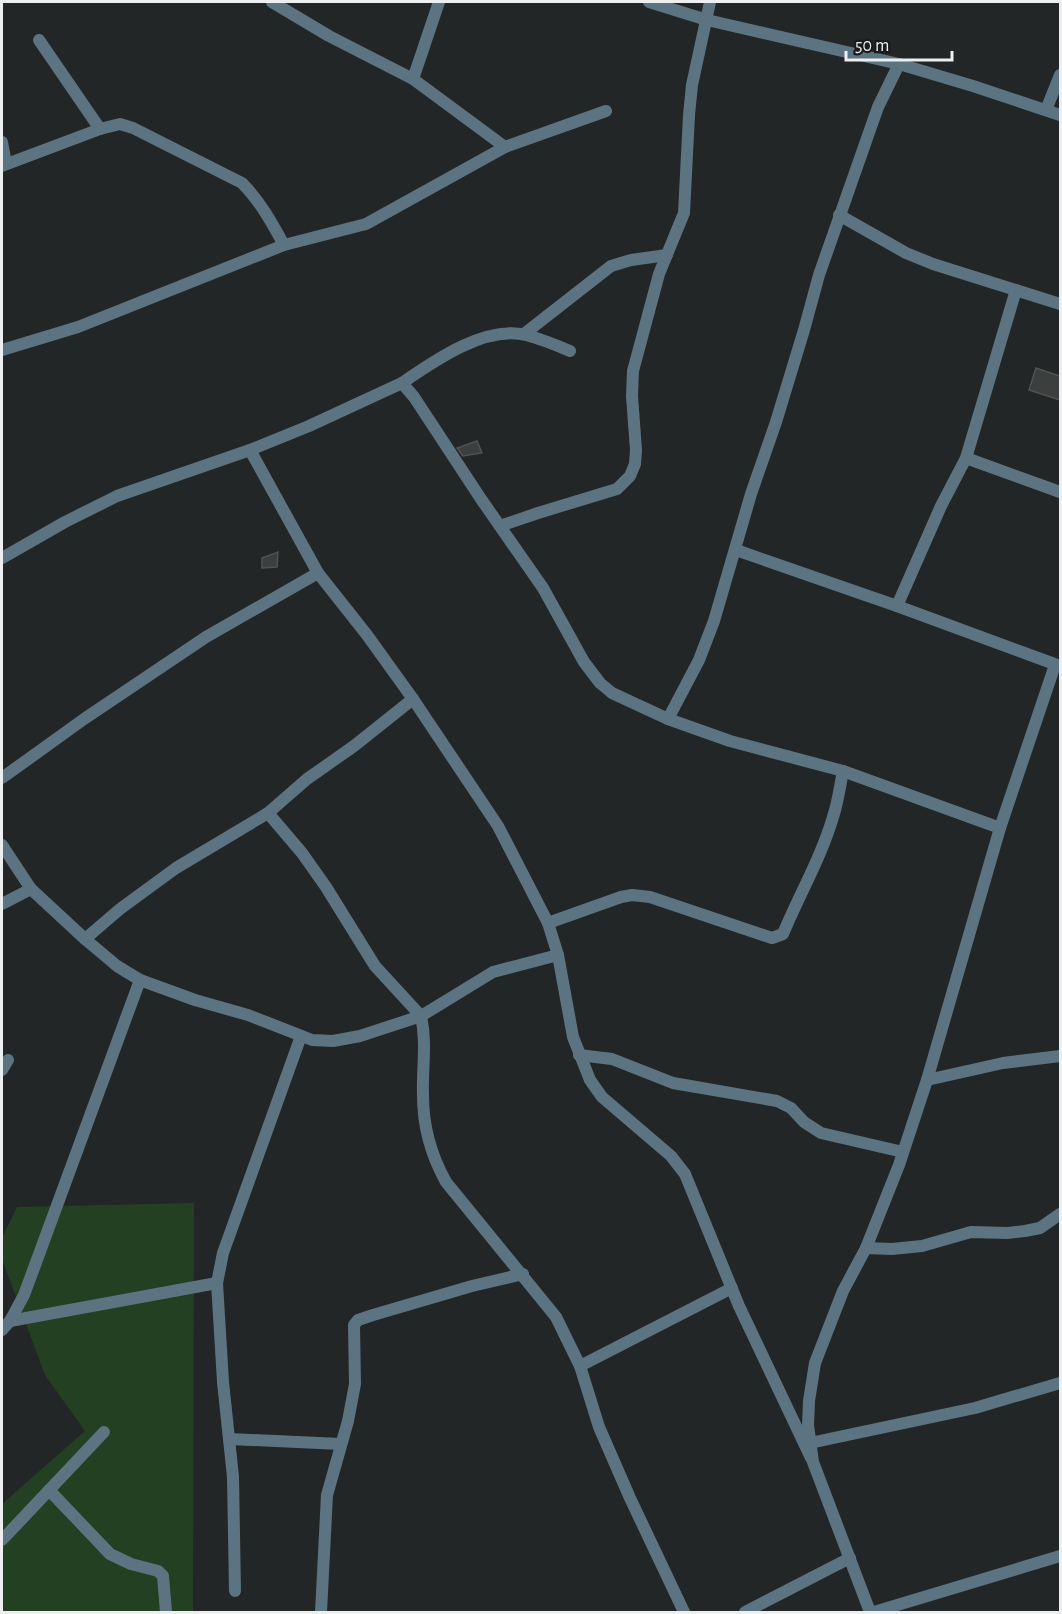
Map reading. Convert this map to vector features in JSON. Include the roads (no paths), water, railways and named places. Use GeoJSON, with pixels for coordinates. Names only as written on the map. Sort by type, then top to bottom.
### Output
{"type":"FeatureCollection","features":[{"type":"Feature","properties":{"kind":"street"},"geometry":{"type":"LineString","coordinates":[[272,2],[329,36],[414,79],[505,147]]}},
{"type":"Feature","properties":{"kind":"street"},"geometry":{"type":"LineString","coordinates":[[414,79],[439,2]]}},
{"type":"Feature","properties":{"kind":"street"},"geometry":{"type":"LineString","coordinates":[[650,2],[707,20],[898,64],[1060,115]]}},
{"type":"Feature","properties":{"kind":"street"},"geometry":{"type":"LineString","coordinates":[[500,526],[617,489],[630,476],[635,464],[633,370],[659,274],[684,213],[692,85],[710,2]]}},
{"type":"Feature","properties":{"kind":"street"},"geometry":{"type":"LineString","coordinates":[[39,40],[100,129]]}},
{"type":"Feature","properties":{"kind":"street"},"geometry":{"type":"LineString","coordinates":[[668,719],[699,660],[714,621],[751,494],[780,410],[819,274],[878,107],[898,64]]}},
{"type":"Feature","properties":{"kind":"street"},"geometry":{"type":"LineString","coordinates":[[1046,110],[1060,75]]}},
{"type":"Feature","properties":{"kind":"street"},"geometry":{"type":"LineString","coordinates":[[2,350],[78,327],[284,245],[366,224],[505,147],[606,111]]}},
{"type":"Feature","properties":{"kind":"street"},"geometry":{"type":"LineString","coordinates":[[2,166],[100,129],[120,124],[133,128],[242,183],[259,202],[284,245]]}},
{"type":"Feature","properties":{"kind":"street"},"geometry":{"type":"LineString","coordinates":[[2,142],[5,158],[2,166]]}},
{"type":"Feature","properties":{"kind":"street"},"geometry":{"type":"LineString","coordinates":[[839,215],[906,253],[933,264],[1060,304]]}},
{"type":"Feature","properties":{"kind":"street"},"geometry":{"type":"LineString","coordinates":[[524,334],[611,266],[631,260],[667,255]]}},
{"type":"Feature","properties":{"kind":"street"},"geometry":{"type":"LineString","coordinates":[[897,606],[941,506],[966,458],[1016,290]]}},
{"type":"Feature","properties":{"kind":"street"},"geometry":{"type":"LineString","coordinates":[[2,558],[117,496],[250,450],[309,426],[402,383],[468,343],[494,334],[524,334],[570,351]]}},
{"type":"Feature","properties":{"kind":"street"},"geometry":{"type":"LineString","coordinates":[[402,383],[429,419],[543,588],[584,662],[600,683],[612,693],[668,719],[730,741],[843,771],[1000,828]]}},
{"type":"Feature","properties":{"kind":"street"},"geometry":{"type":"LineString","coordinates":[[250,450],[318,573],[413,699],[498,826],[548,923],[558,955],[568,1018],[579,1055],[590,1080],[602,1097],[671,1156],[685,1174],[732,1288],[813,1462],[872,1612],[1060,1556]]}},
{"type":"Feature","properties":{"kind":"street"},"geometry":{"type":"LineString","coordinates":[[966,458],[1060,492]]}},
{"type":"Feature","properties":{"kind":"street"},"geometry":{"type":"LineString","coordinates":[[736,550],[897,606],[1058,666],[1000,828],[927,1080],[903,1152],[866,1248],[843,1291],[815,1363],[808,1401],[808,1425],[813,1462]]}},
{"type":"Feature","properties":{"kind":"street"},"geometry":{"type":"LineString","coordinates":[[2,778],[84,719],[206,637],[318,573]]}},
{"type":"Feature","properties":{"kind":"street"},"geometry":{"type":"LineString","coordinates":[[85,939],[120,909],[176,868],[268,813],[307,779],[354,746],[413,699]]}},
{"type":"Feature","properties":{"kind":"street"},"geometry":{"type":"LineString","coordinates":[[548,923],[632,895],[650,897],[772,939],[778,937],[783,934],[812,872],[833,816],[843,771]]}},
{"type":"Feature","properties":{"kind":"street"},"geometry":{"type":"LineString","coordinates":[[268,813],[326,886],[375,966],[421,1016],[425,1041],[423,1096],[426,1132],[436,1164],[446,1182],[556,1317],[580,1366],[599,1427],[684,1612]]}},
{"type":"Feature","properties":{"kind":"street"},"geometry":{"type":"LineString","coordinates":[[2,845],[31,889],[117,966],[140,980],[195,1000],[248,1015],[312,1040],[333,1041],[360,1036],[421,1016],[493,972],[558,955]]}},
{"type":"Feature","properties":{"kind":"street"},"geometry":{"type":"LineString","coordinates":[[2,904],[31,889]]}},
{"type":"Feature","properties":{"kind":"street"},"geometry":{"type":"LineString","coordinates":[[2,1330],[10,1321],[24,1295],[140,980]]}},
{"type":"Feature","properties":{"kind":"street"},"geometry":{"type":"LineString","coordinates":[[235,1591],[233,1477],[217,1283],[222,1253],[301,1036]]}},
{"type":"Feature","properties":{"kind":"street"},"geometry":{"type":"LineString","coordinates":[[579,1055],[612,1059],[674,1083],[777,1101],[791,1108],[804,1122],[821,1132],[903,1152]]}},
{"type":"Feature","properties":{"kind":"street"},"geometry":{"type":"LineString","coordinates":[[927,1080],[1003,1064],[1060,1056]]}},
{"type":"Feature","properties":{"kind":"street"},"geometry":{"type":"LineString","coordinates":[[866,1248],[892,1249],[922,1246],[971,1232],[1025,1231],[1040,1228],[1060,1214]]}},
{"type":"Feature","properties":{"kind":"street"},"geometry":{"type":"LineString","coordinates":[[321,1612],[327,1495],[353,1401],[355,1384],[354,1325],[358,1320],[472,1286],[523,1274]]}},
{"type":"Feature","properties":{"kind":"street"},"geometry":{"type":"LineString","coordinates":[[10,1321],[217,1283]]}},
{"type":"Feature","properties":{"kind":"street"},"geometry":{"type":"LineString","coordinates":[[580,1366],[732,1288]]}},
{"type":"Feature","properties":{"kind":"street"},"geometry":{"type":"LineString","coordinates":[[810,1443],[975,1408],[1060,1383]]}},
{"type":"Feature","properties":{"kind":"street"},"geometry":{"type":"LineString","coordinates":[[2,1540],[104,1432]]}},
{"type":"Feature","properties":{"kind":"street"},"geometry":{"type":"LineString","coordinates":[[229,1438],[341,1444]]}},
{"type":"Feature","properties":{"kind":"street"},"geometry":{"type":"LineString","coordinates":[[49,1490],[110,1554],[131,1564],[158,1571],[163,1576],[166,1612]]}},
{"type":"Feature","properties":{"kind":"street"},"geometry":{"type":"LineString","coordinates":[[745,1612],[850,1558]]}}]}
